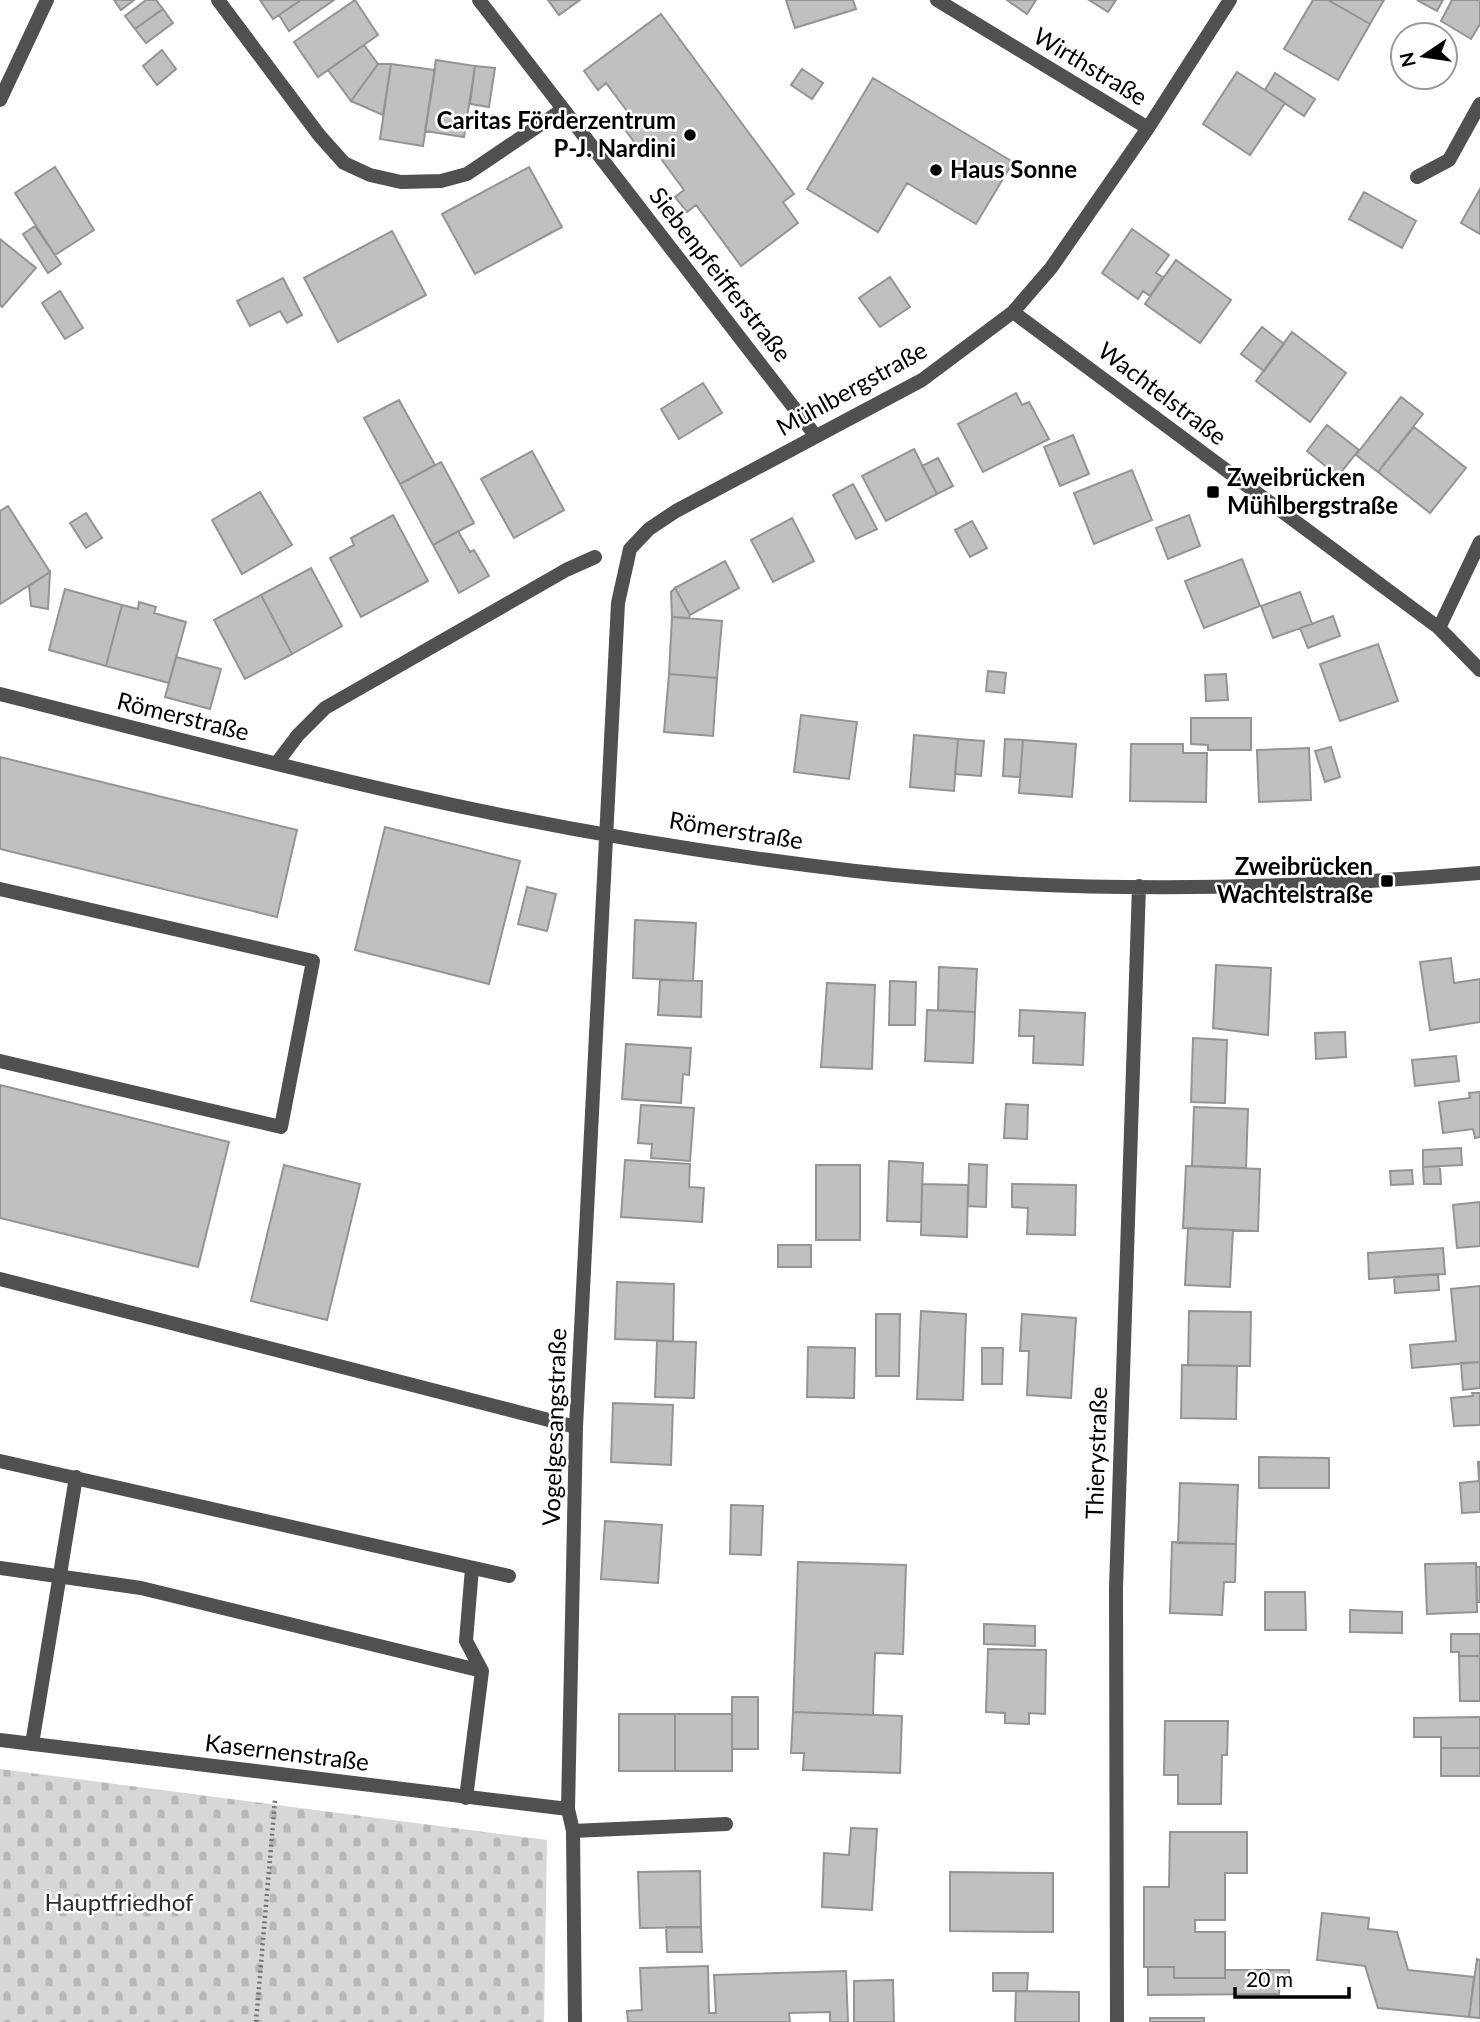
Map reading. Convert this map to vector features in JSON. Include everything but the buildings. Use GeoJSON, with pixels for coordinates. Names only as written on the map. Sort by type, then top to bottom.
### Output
{"type":"FeatureCollection","features":[{"type":"Feature","properties":{"kind":"street"},"geometry":{"type":"LineString","coordinates":[[0,100],[47,0]]}},
{"type":"Feature","properties":{"kind":"street"},"geometry":{"type":"LineString","coordinates":[[218,0],[319,135],[344,163],[370,175],[401,182],[442,181],[467,174],[562,110]]}},
{"type":"Feature","properties":{"kind":"street","name":"Siebenpfeifferstraße"},"geometry":{"type":"LineString","coordinates":[[479,0],[815,435]]}},
{"type":"Feature","properties":{"kind":"street","name":"Wirthstraße"},"geometry":{"type":"LineString","coordinates":[[937,0],[1148,128]]}},
{"type":"Feature","properties":{"kind":"street","name":"Mühlbergstraße"},"geometry":{"type":"LineString","coordinates":[[605,833],[618,603],[630,549],[649,529],[677,511],[922,380],[1013,312],[1051,268],[1148,128],[1230,0]]}},
{"type":"Feature","properties":{"kind":"street"},"geometry":{"type":"LineString","coordinates":[[1417,177],[1449,160],[1480,104]]}},
{"type":"Feature","properties":{"kind":"street","name":"Wachtelstraße"},"geometry":{"type":"LineString","coordinates":[[1013,312],[1439,628],[1480,670]]}},
{"type":"Feature","properties":{"kind":"street"},"geometry":{"type":"LineString","coordinates":[[1439,628],[1480,542]]}},
{"type":"Feature","properties":{"kind":"street"},"geometry":{"type":"LineString","coordinates":[[276,764],[298,735],[325,708],[566,570],[595,557]]}},
{"type":"Feature","properties":{"kind":"street","name":"Römerstraße"},"geometry":{"type":"LineString","coordinates":[[0,694],[276,764],[484,812],[724,854],[859,871],[991,882],[1139,886],[1265,886],[1387,881],[1480,873]]}},
{"type":"Feature","properties":{"kind":"street","name":"Vogelgesangstraße"},"geometry":{"type":"LineString","coordinates":[[575,2022],[573,1831],[568,1809],[576,1427],[605,833]]}},
{"type":"Feature","properties":{"kind":"street","name":"Thierystraße"},"geometry":{"type":"LineString","coordinates":[[1117,2022],[1116,1588],[1139,886]]}},
{"type":"Feature","properties":{"kind":"street"},"geometry":{"type":"LineString","coordinates":[[0,889],[313,961],[281,1127],[0,1061]]}},
{"type":"Feature","properties":{"kind":"street"},"geometry":{"type":"LineString","coordinates":[[0,1279],[576,1427]]}},
{"type":"Feature","properties":{"kind":"street"},"geometry":{"type":"LineString","coordinates":[[0,1461],[509,1576]]}},
{"type":"Feature","properties":{"kind":"street"},"geometry":{"type":"LineString","coordinates":[[32,1744],[76,1477]]}},
{"type":"Feature","properties":{"kind":"street"},"geometry":{"type":"LineString","coordinates":[[0,1568],[141,1588],[482,1671]]}},
{"type":"Feature","properties":{"kind":"street"},"geometry":{"type":"LineString","coordinates":[[466,1798],[482,1671],[466,1641],[472,1568]]}},
{"type":"Feature","properties":{"kind":"street","name":"Kasernenstraße"},"geometry":{"type":"LineString","coordinates":[[0,1740],[568,1809]]}},
{"type":"Feature","properties":{"kind":"street"},"geometry":{"type":"LineString","coordinates":[[573,1831],[726,1824]]}},
{"type":"Feature","properties":{"kind":"path"},"geometry":{"type":"LineString","coordinates":[[256,2022],[277,1775]]}},
{"type":"Feature","properties":{"kind":"green space","name":"Hauptfriedhof"},"geometry":{"type":"Polygon","coordinates":[[[0,1769],[547,1840],[544,2022],[0,2022],[0,1769]]]}},
{"type":"Feature","properties":{"kind":"place","name":"Caritas Förderzentrum P-J. Nardini"},"geometry":{"type":"Point","coordinates":[690,135]}},
{"type":"Feature","properties":{"kind":"place","name":"Haus Sonne"},"geometry":{"type":"Point","coordinates":[936,170]}},
{"type":"Feature","properties":{"kind":"place","name":"Zweibrücken Mühlbergstraße"},"geometry":{"type":"Point","coordinates":[1213,492]}},
{"type":"Feature","properties":{"kind":"place","name":"Zweibrücken Wachtelstraße"},"geometry":{"type":"Point","coordinates":[1387,881]}}]}
